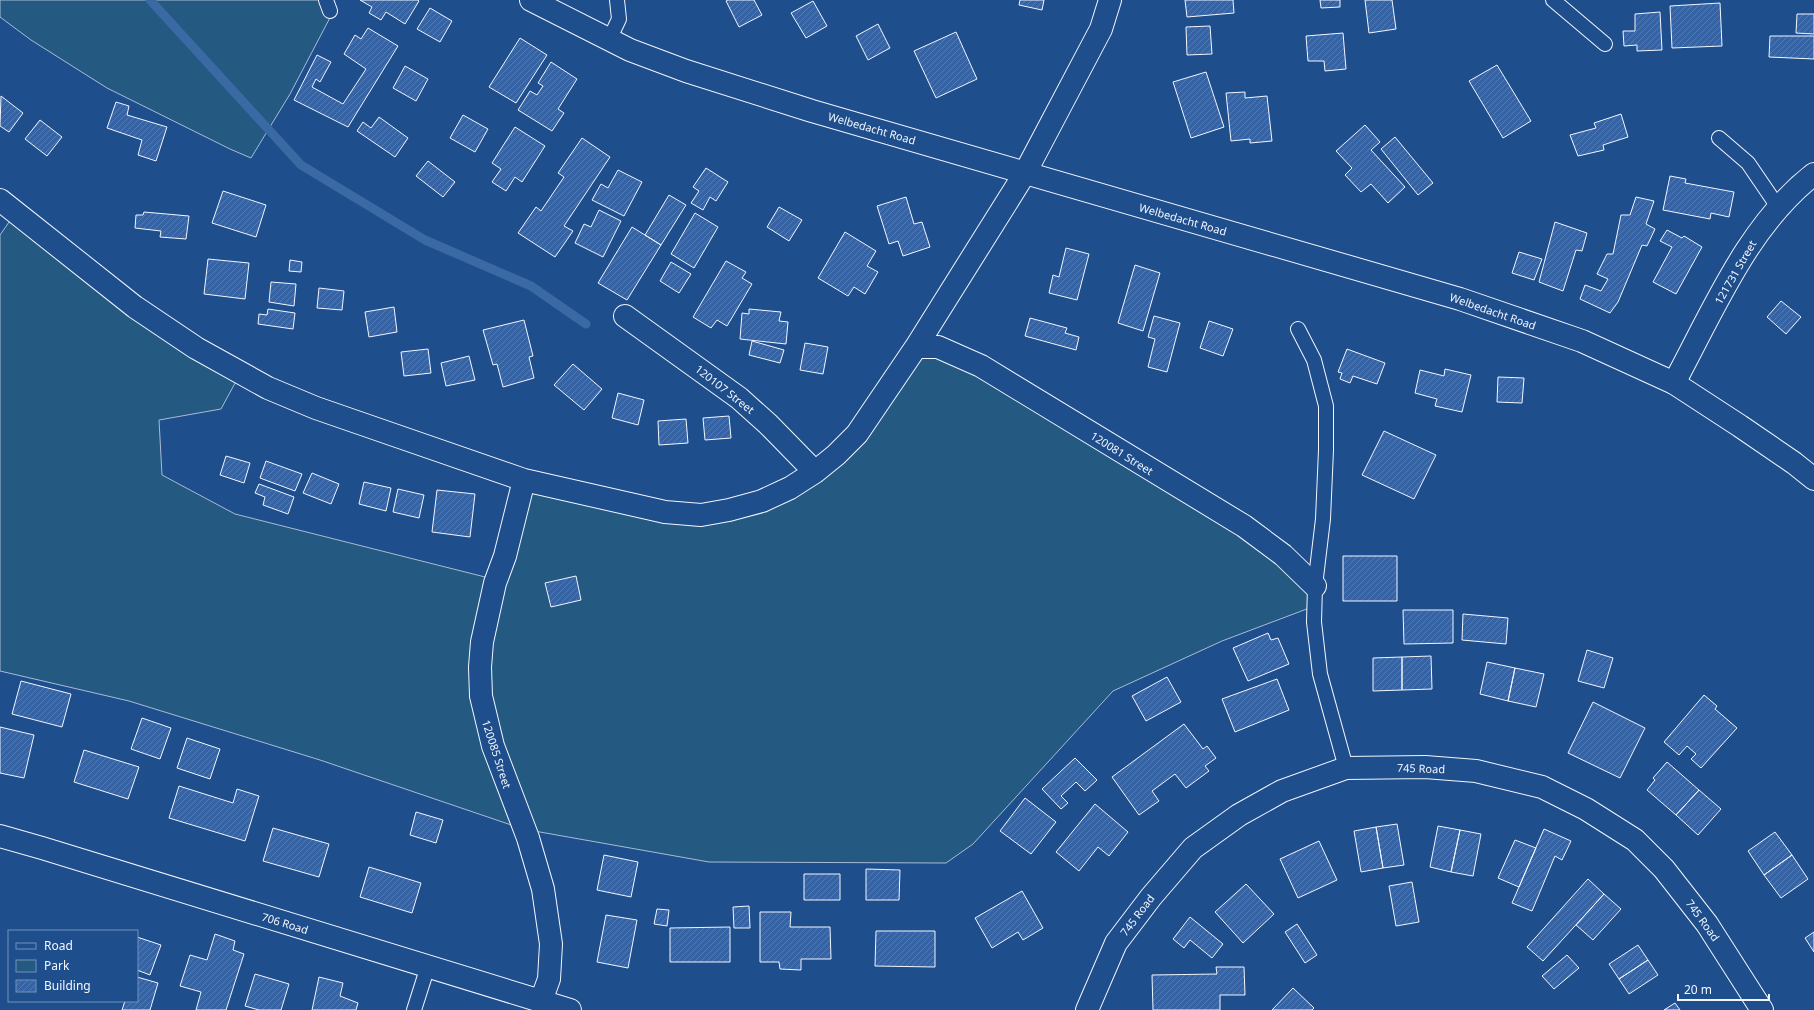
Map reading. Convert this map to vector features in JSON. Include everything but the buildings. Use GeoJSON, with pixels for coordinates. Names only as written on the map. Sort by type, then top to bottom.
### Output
{"type":"FeatureCollection","features":[{"type":"Feature","properties":{"kind":"street","name":"Welbedacht Road"},"geometry":{"type":"LineString","coordinates":[[531,0],[630,50],[686,71],[1025,173],[1460,299],[1582,341],[1674,382],[1794,463],[1814,480]]}},
{"type":"Feature","properties":{"kind":"street"},"geometry":{"type":"LineString","coordinates":[[0,200],[135,307],[196,348],[268,388],[316,408],[524,480],[665,512],[701,515],[729,510],[762,501],[790,488],[815,472],[836,455],[857,434],[916,347],[1025,173],[1101,29],[1110,0]]}},
{"type":"Feature","properties":{"kind":"street","name":"121731 Street"},"geometry":{"type":"LineString","coordinates":[[1674,382],[1739,262],[1778,207],[1814,174]]}},
{"type":"Feature","properties":{"kind":"street","name":"120107 Street"},"geometry":{"type":"LineString","coordinates":[[625,316],[739,398],[768,424],[815,472]]}},
{"type":"Feature","properties":{"kind":"street","name":"120081 Street"},"geometry":{"type":"LineString","coordinates":[[916,347],[938,347],[981,366],[1244,526],[1283,555],[1314,586]]}},
{"type":"Feature","properties":{"kind":"street","name":"120085 Street"},"geometry":{"type":"LineString","coordinates":[[524,480],[505,556],[494,583],[482,642],[480,667],[481,696],[492,746],[528,838],[543,889],[551,944],[549,979],[540,1001]]}},
{"type":"Feature","properties":{"kind":"street","name":"745 Road"},"geometry":{"type":"LineString","coordinates":[[1087,1010],[1116,943],[1151,897],[1193,848],[1239,815],[1282,791],[1346,768],[1425,767],[1476,771],[1542,787],[1586,808],[1635,840],[1664,869],[1707,924],[1762,1010]]}},
{"type":"Feature","properties":{"kind":"street","name":"706 Road"},"geometry":{"type":"LineString","coordinates":[[0,836],[570,1010]]}},
{"type":"Feature","properties":{"kind":"lane"},"geometry":{"type":"LineString","coordinates":[[609,40],[618,19],[617,0]]}},
{"type":"Feature","properties":{"kind":"lane"},"geometry":{"type":"LineString","coordinates":[[1554,0],[1605,44]]}},
{"type":"Feature","properties":{"kind":"lane"},"geometry":{"type":"LineString","coordinates":[[1719,138],[1748,163],[1778,207]]}},
{"type":"Feature","properties":{"kind":"lane"},"geometry":{"type":"LineString","coordinates":[[1298,330],[1314,360],[1326,406],[1323,519],[1314,586],[1314,622],[1320,674],[1346,768]]}},
{"type":"Feature","properties":{"kind":"lane"},"geometry":{"type":"LineString","coordinates":[[414,1010],[428,966]]}},
{"type":"Feature","properties":{"kind":"green space"},"geometry":{"type":"Polygon","coordinates":[[[0,0],[330,0],[334,10],[290,94],[251,158],[107,88],[31,40],[0,17],[0,0]]]}},
{"type":"Feature","properties":{"kind":"green space"},"geometry":{"type":"Polygon","coordinates":[[[14,215],[240,374],[221,409],[159,420],[162,475],[235,514],[493,579],[522,480],[704,517],[818,472],[915,347],[937,348],[1242,529],[1311,586],[1312,607],[1222,641],[1113,691],[973,844],[946,863],[709,862],[523,829],[320,760],[129,701],[0,671],[0,235],[14,215]]]}},
{"type":"Feature","properties":{"kind":"waterway"},"geometry":{"type":"LineString","coordinates":[[150,0],[301,165],[425,240],[531,286],[586,324]]}}]}
